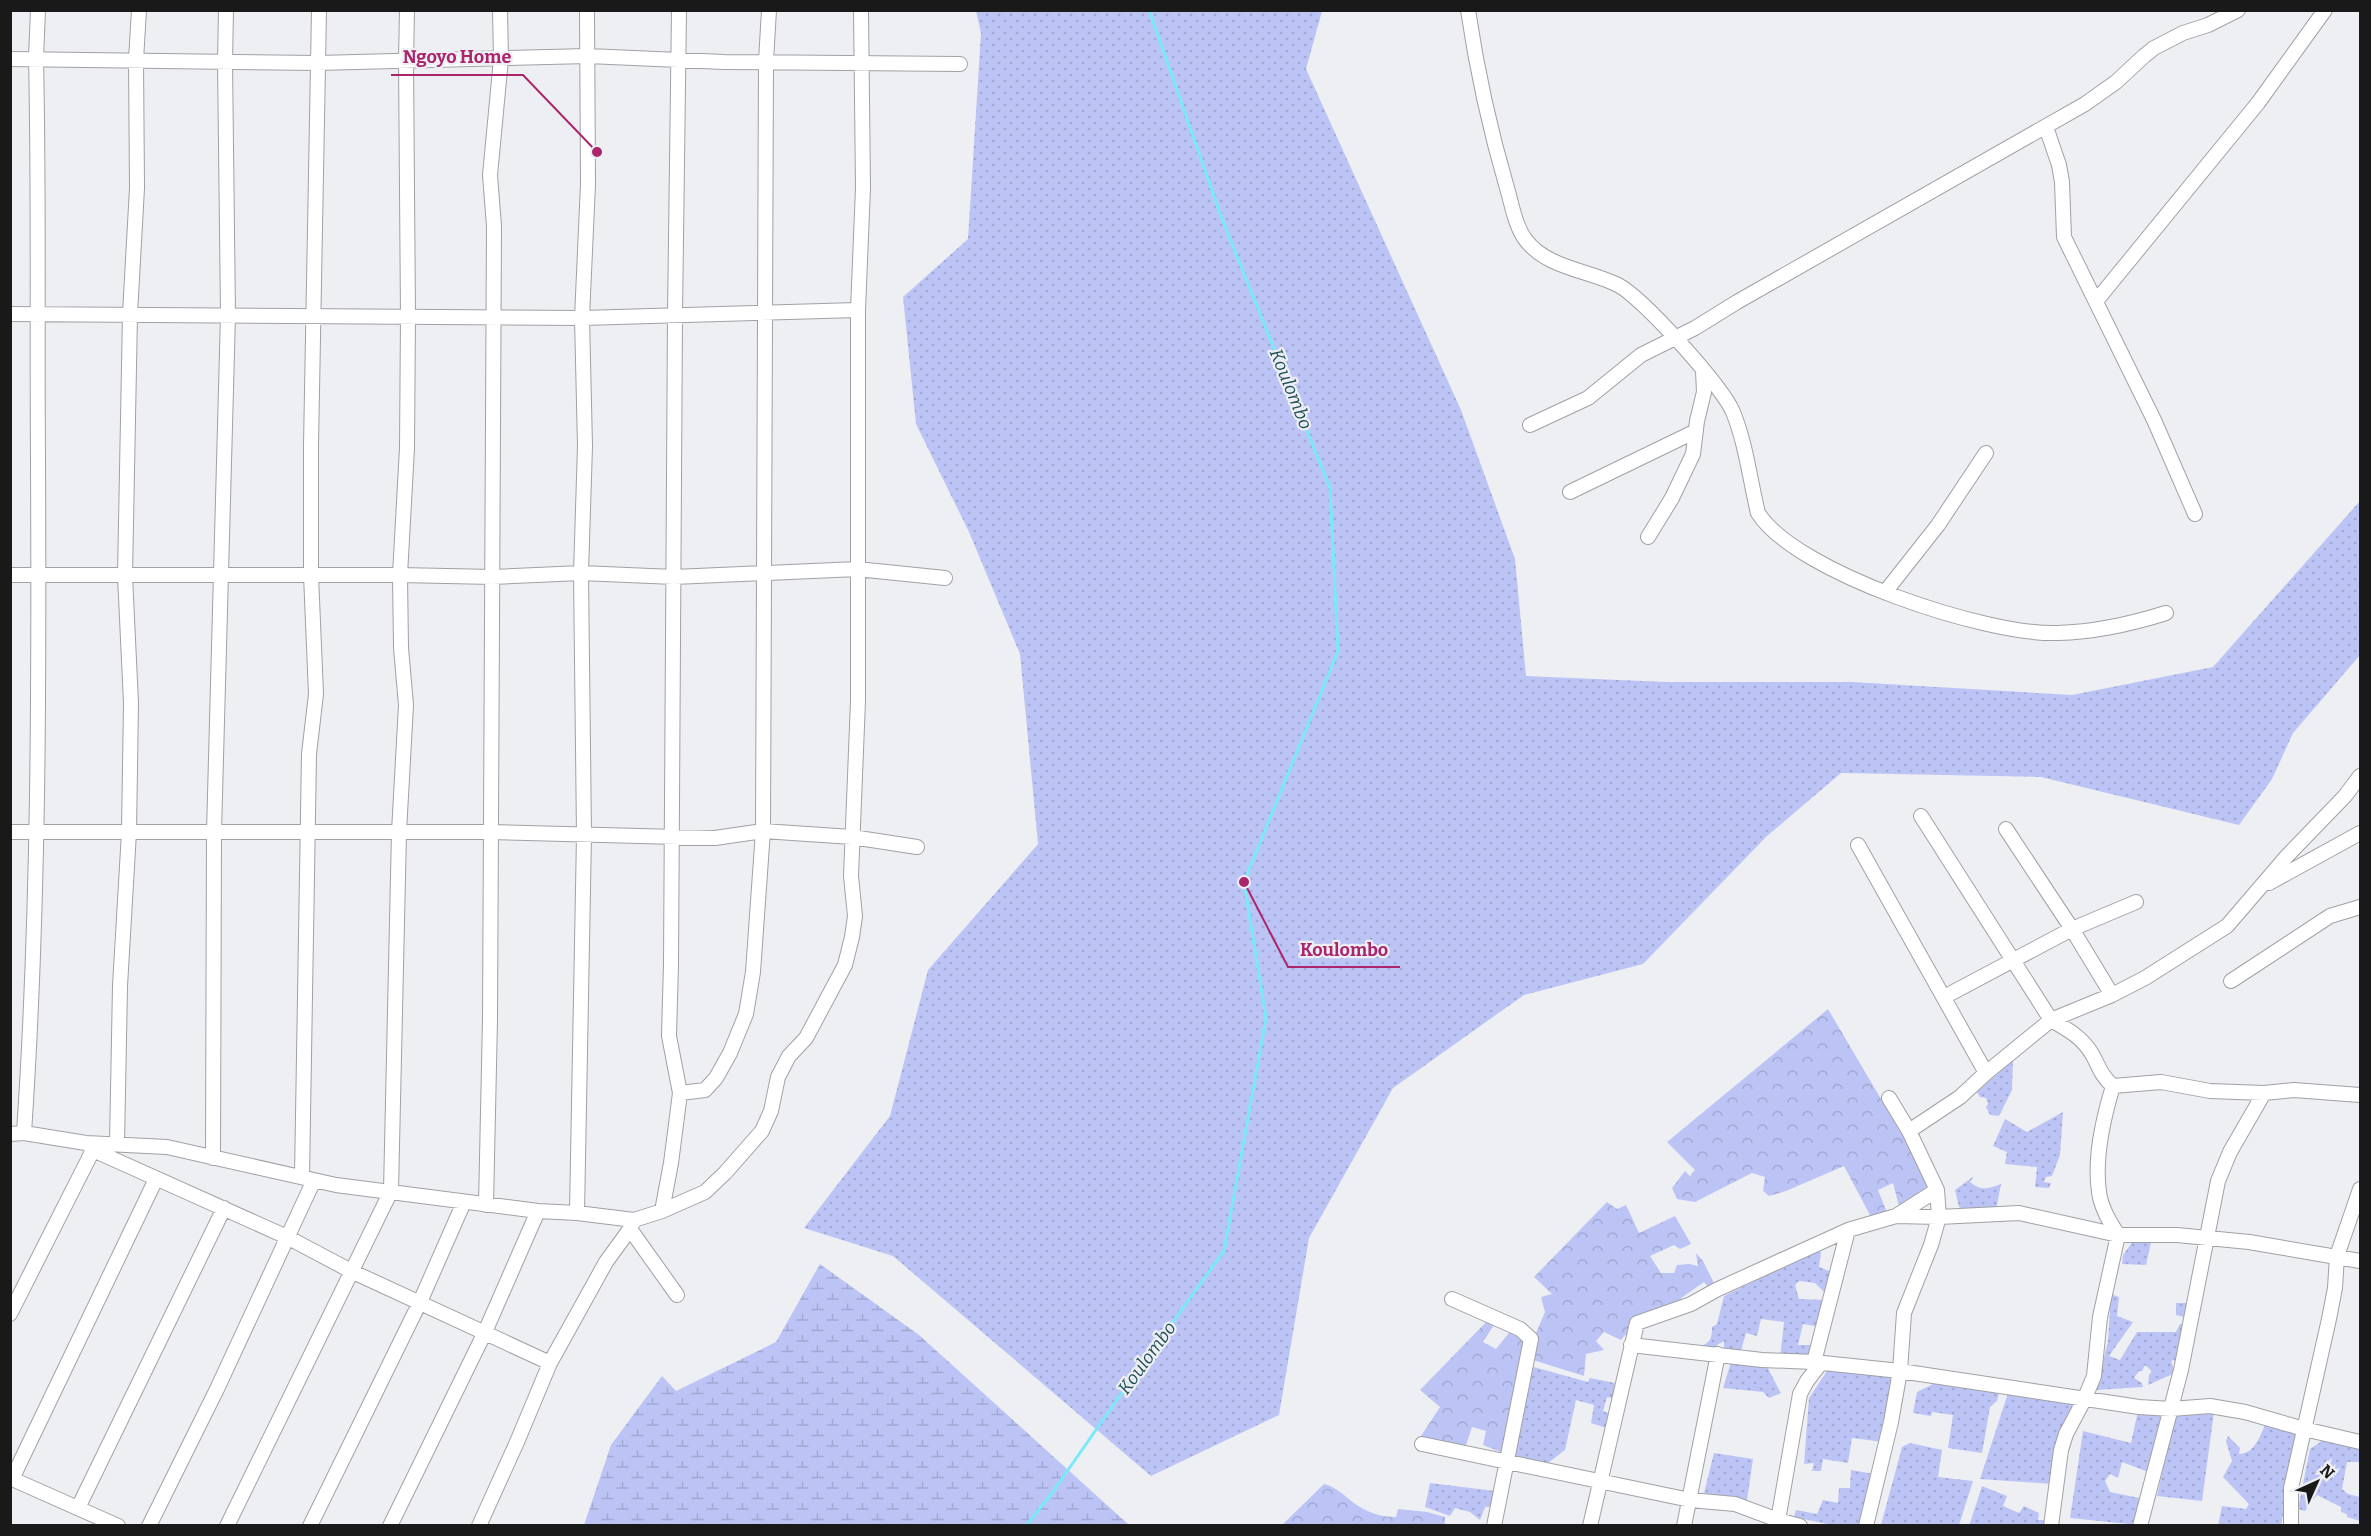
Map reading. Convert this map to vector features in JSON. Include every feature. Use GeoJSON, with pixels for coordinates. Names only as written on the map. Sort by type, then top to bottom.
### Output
{"type":"FeatureCollection","features":[{"type":"Feature","properties":{"kind":"street"},"geometry":{"type":"LineString","coordinates":[[38,10],[36,58],[38,575],[36,832],[33,957],[15,1136],[90,1146],[117,1143],[167,1147],[336,1185],[486,1205],[577,1213],[632,1224],[677,1295]]}},
{"type":"Feature","properties":{"kind":"street"},"geometry":{"type":"LineString","coordinates":[[117,1143],[120,986],[129,832],[131,703],[125,576],[130,314],[137,188],[136,60],[139,10]]}},
{"type":"Feature","properties":{"kind":"street"},"geometry":{"type":"LineString","coordinates":[[213,1158],[214,832],[228,315],[226,10]]}},
{"type":"Feature","properties":{"kind":"street"},"geometry":{"type":"LineString","coordinates":[[149,1526],[217,1389],[287,1237],[308,1179],[309,754],[316,694],[311,575],[319,10]]}},
{"type":"Feature","properties":{"kind":"street"},"geometry":{"type":"LineString","coordinates":[[227,1526],[391,1191],[399,832],[406,705],[401,648],[400,575],[407,448],[405,61],[407,10]]}},
{"type":"Feature","properties":{"kind":"street"},"geometry":{"type":"LineString","coordinates":[[486,1205],[490,1019],[495,226],[490,175],[501,59],[500,10]]}},
{"type":"Feature","properties":{"kind":"street"},"geometry":{"type":"LineString","coordinates":[[577,1213],[584,836],[580,573],[585,446],[582,318],[588,184],[587,10]]}},
{"type":"Feature","properties":{"kind":"street"},"geometry":{"type":"LineString","coordinates":[[662,1211],[680,1093],[669,1036],[679,10]]}},
{"type":"Feature","properties":{"kind":"street"},"geometry":{"type":"LineString","coordinates":[[680,1093],[705,1090],[716,1078],[730,1053],[746,1014],[753,972],[763,831],[762,574],[766,312],[766,61],[769,10]]}},
{"type":"Feature","properties":{"kind":"street"},"geometry":{"type":"LineString","coordinates":[[478,1526],[550,1363],[606,1262],[632,1224],[705,1192],[726,1173],[762,1131],[771,1111],[778,1077],[789,1056],[806,1038],[845,965],[855,916],[851,876],[858,701],[858,310],[863,188],[861,10]]}},
{"type":"Feature","properties":{"kind":"street"},"geometry":{"type":"LineString","coordinates":[[1468,10],[1481,84],[1498,156],[1524,238],[1543,256],[1618,285],[1648,309],[1718,388],[1739,428],[1758,513],[1766,525],[1801,552],[1845,576],[1942,613],[1988,625],[2057,633],[2125,626],[2166,613]]}},
{"type":"Feature","properties":{"kind":"street"},"geometry":{"type":"LineString","coordinates":[[1530,425],[1588,398],[1641,355],[1695,328],[2046,127],[2103,92],[2161,44],[2238,10]]}},
{"type":"Feature","properties":{"kind":"street"},"geometry":{"type":"LineString","coordinates":[[2097,300],[2258,103],[2325,10]]}},
{"type":"Feature","properties":{"kind":"street"},"geometry":{"type":"LineString","coordinates":[[10,59],[318,63],[588,56],[678,61],[960,64]]}},
{"type":"Feature","properties":{"kind":"street"},"geometry":{"type":"LineString","coordinates":[[2046,127],[2059,165],[2062,182],[2064,237],[2097,300],[2154,420],[2195,514]]}},
{"type":"Feature","properties":{"kind":"street"},"geometry":{"type":"LineString","coordinates":[[10,314],[582,318],[858,310]]}},
{"type":"Feature","properties":{"kind":"street"},"geometry":{"type":"LineString","coordinates":[[1648,537],[1685,474],[1693,454],[1704,392],[1703,371]]}},
{"type":"Feature","properties":{"kind":"street"},"geometry":{"type":"LineString","coordinates":[[1570,492],[1696,431]]}},
{"type":"Feature","properties":{"kind":"street"},"geometry":{"type":"LineString","coordinates":[[1886,591],[1938,525],[1986,453]]}},
{"type":"Feature","properties":{"kind":"street"},"geometry":{"type":"LineString","coordinates":[[10,575],[493,577],[580,573],[674,577],[857,568],[945,578]]}},
{"type":"Feature","properties":{"kind":"street"},"geometry":{"type":"LineString","coordinates":[[1909,1131],[1960,1097],[2051,1020],[2112,995],[2145,978],[2227,926],[2287,856],[2345,796],[2361,776]]}},
{"type":"Feature","properties":{"kind":"street"},"geometry":{"type":"LineString","coordinates":[[1921,816],[2051,1020],[2070,1031],[2084,1043],[2103,1077],[2113,1086],[2161,1082],[2210,1091],[2264,1094],[2294,1090],[2361,1095]]}},
{"type":"Feature","properties":{"kind":"street"},"geometry":{"type":"LineString","coordinates":[[2006,829],[2072,929],[2112,995]]}},
{"type":"Feature","properties":{"kind":"street"},"geometry":{"type":"LineString","coordinates":[[10,832],[490,832],[715,838],[763,831],[852,837],[917,848]]}},
{"type":"Feature","properties":{"kind":"street"},"geometry":{"type":"LineString","coordinates":[[2262,886],[2361,833]]}},
{"type":"Feature","properties":{"kind":"street"},"geometry":{"type":"LineString","coordinates":[[1858,846],[1986,1073]]}},
{"type":"Feature","properties":{"kind":"street"},"geometry":{"type":"LineString","coordinates":[[1944,998],[2072,929],[2136,902]]}},
{"type":"Feature","properties":{"kind":"street"},"geometry":{"type":"LineString","coordinates":[[2231,981],[2331,916],[2361,907]]}},
{"type":"Feature","properties":{"kind":"street"},"geometry":{"type":"LineString","coordinates":[[2051,1526],[2061,1450],[2066,1434],[2094,1376],[2100,1317],[2118,1235],[2108,1219],[2099,1193],[2099,1155],[2103,1118],[2113,1086]]}},
{"type":"Feature","properties":{"kind":"street"},"geometry":{"type":"LineString","coordinates":[[2140,1526],[2181,1370],[2218,1181],[2230,1152],[2264,1094]]}},
{"type":"Feature","properties":{"kind":"street"},"geometry":{"type":"LineString","coordinates":[[1866,1526],[1891,1422],[1900,1371],[1904,1313],[1931,1245],[1939,1217],[1937,1190],[1909,1131],[1889,1098]]}},
{"type":"Feature","properties":{"kind":"street"},"geometry":{"type":"LineString","coordinates":[[90,1146],[550,1363]]}},
{"type":"Feature","properties":{"kind":"street"},"geometry":{"type":"LineString","coordinates":[[10,1314],[90,1146]]}},
{"type":"Feature","properties":{"kind":"street"},"geometry":{"type":"LineString","coordinates":[[118,1526],[11,1478],[156,1179]]}},
{"type":"Feature","properties":{"kind":"street"},"geometry":{"type":"LineString","coordinates":[[2291,1526],[2291,1488],[2329,1319],[2335,1288],[2337,1256],[2361,1189]]}},
{"type":"Feature","properties":{"kind":"street"},"geometry":{"type":"LineString","coordinates":[[1590,1526],[1635,1326],[1639,1321],[1690,1304],[1848,1230],[1896,1216],[1937,1190]]}},
{"type":"Feature","properties":{"kind":"street"},"geometry":{"type":"LineString","coordinates":[[310,1526],[420,1302],[464,1202]]}},
{"type":"Feature","properties":{"kind":"street"},"geometry":{"type":"LineString","coordinates":[[78,1508],[149,1358],[224,1209]]}},
{"type":"Feature","properties":{"kind":"street"},"geometry":{"type":"LineString","coordinates":[[390,1526],[485,1332],[538,1211]]}},
{"type":"Feature","properties":{"kind":"street"},"geometry":{"type":"LineString","coordinates":[[1896,1216],[1939,1217],[2019,1213],[2118,1235],[2177,1235],[2249,1242],[2361,1261]]}},
{"type":"Feature","properties":{"kind":"street"},"geometry":{"type":"LineString","coordinates":[[1777,1523],[1800,1394],[1818,1362],[1848,1230]]}},
{"type":"Feature","properties":{"kind":"street"},"geometry":{"type":"LineString","coordinates":[[1452,1299],[1520,1329],[1531,1339],[1494,1526]]}},
{"type":"Feature","properties":{"kind":"street"},"geometry":{"type":"LineString","coordinates":[[1631,1346],[1762,1360],[1818,1362],[1900,1371],[2033,1390],[2084,1400],[2171,1409],[2210,1406],[2245,1412],[2361,1442]]}},
{"type":"Feature","properties":{"kind":"street"},"geometry":{"type":"LineString","coordinates":[[1684,1526],[1718,1354]]}},
{"type":"Feature","properties":{"kind":"street"},"geometry":{"type":"LineString","coordinates":[[1422,1444],[1599,1479],[1690,1500],[1735,1504],[1777,1523],[1800,1526]]}},
{"type":"Feature","properties":{"kind":"green space"},"geometry":{"type":"Polygon","coordinates":[[[976,11],[1322,11],[1306,69],[1461,410],[1515,559],[1526,676],[1666,682],[1852,682],[2072,695],[2213,667],[2360,501],[2360,655],[2293,733],[2272,779],[2239,825],[2041,777],[1841,773],[1766,837],[1643,964],[1524,995],[1393,1088],[1309,1238],[1279,1415],[1151,1476],[893,1256],[804,1228],[890,1116],[928,970],[1038,844],[1020,654],[969,532],[916,424],[903,297],[968,239],[981,33],[976,11]]]}},
{"type":"Feature","properties":{"kind":"green space"},"geometry":{"type":"Polygon","coordinates":[[[1828,1009],[1934,1189],[1900,1210],[1893,1183],[1878,1190],[1888,1215],[1871,1217],[1844,1166],[1769,1196],[1763,1191],[1765,1177],[1752,1173],[1695,1202],[1677,1199],[1672,1188],[1685,1171],[1691,1177],[1695,1170],[1667,1142],[1828,1009]]]}},
{"type":"Feature","properties":{"kind":"green space"},"geometry":{"type":"Polygon","coordinates":[[[2013,1060],[2012,1090],[1999,1116],[1990,1115],[1986,1107],[1988,1104],[1986,1098],[1980,1097],[1977,1092],[2013,1060]]]}},
{"type":"Feature","properties":{"kind":"green space"},"geometry":{"type":"Polygon","coordinates":[[[2063,1112],[2060,1155],[2052,1176],[2046,1177],[2044,1182],[2051,1183],[2049,1188],[2035,1187],[2037,1167],[2005,1164],[2007,1152],[1993,1146],[2005,1119],[2027,1132],[2063,1112]]]}},
{"type":"Feature","properties":{"kind":"green space"},"geometry":{"type":"Polygon","coordinates":[[[1974,1176],[1970,1182],[1981,1188],[2001,1184],[1996,1210],[1971,1213],[1959,1207],[1955,1190],[1974,1176]]]}},
{"type":"Feature","properties":{"kind":"green space"},"geometry":{"type":"Polygon","coordinates":[[[1607,1202],[1617,1209],[1626,1205],[1639,1233],[1675,1216],[1691,1244],[1680,1249],[1674,1245],[1650,1256],[1661,1273],[1674,1273],[1677,1265],[1698,1266],[1696,1253],[1703,1261],[1715,1285],[1709,1288],[1704,1282],[1681,1298],[1683,1304],[1629,1323],[1628,1337],[1625,1335],[1621,1340],[1604,1332],[1596,1341],[1604,1350],[1586,1354],[1584,1376],[1533,1360],[1536,1333],[1545,1312],[1541,1297],[1552,1294],[1534,1277],[1607,1202]]]}},
{"type":"Feature","properties":{"kind":"green space"},"geometry":{"type":"Polygon","coordinates":[[[2136,1237],[2152,1238],[2146,1265],[2122,1264],[2123,1255],[2136,1237]]]}},
{"type":"Feature","properties":{"kind":"green space"},"geometry":{"type":"Polygon","coordinates":[[[1816,1251],[1821,1252],[1819,1267],[1837,1274],[1827,1295],[1815,1283],[1799,1281],[1795,1285],[1799,1299],[1827,1300],[1820,1327],[1803,1324],[1798,1345],[1816,1345],[1811,1359],[1780,1358],[1784,1322],[1761,1319],[1757,1336],[1746,1333],[1740,1354],[1724,1350],[1724,1341],[1717,1345],[1720,1352],[1700,1346],[1710,1339],[1712,1327],[1717,1324],[1724,1296],[1816,1251]]]}},
{"type":"Feature","properties":{"kind":"green space"},"geometry":{"type":"Polygon","coordinates":[[[820,1264],[919,1335],[1129,1525],[584,1525],[611,1445],[662,1376],[676,1391],[776,1342],[820,1264]]]}},
{"type":"Feature","properties":{"kind":"green space"},"geometry":{"type":"Polygon","coordinates":[[[2111,1294],[2119,1297],[2117,1316],[2133,1322],[2109,1356],[2120,1360],[2137,1332],[2176,1332],[2180,1324],[2183,1324],[2185,1317],[2176,1315],[2176,1303],[2191,1303],[2180,1366],[2174,1360],[2171,1361],[2175,1373],[2148,1385],[2152,1371],[2145,1365],[2134,1378],[2142,1383],[2143,1387],[2096,1390],[2108,1341],[2111,1294]]]}},
{"type":"Feature","properties":{"kind":"green space"},"geometry":{"type":"Polygon","coordinates":[[[1490,1318],[1510,1326],[1506,1331],[1494,1325],[1483,1342],[1496,1349],[1512,1329],[1528,1341],[1506,1454],[1483,1445],[1486,1431],[1472,1427],[1465,1448],[1455,1447],[1454,1443],[1443,1443],[1440,1439],[1435,1444],[1419,1439],[1440,1407],[1420,1390],[1490,1318]]]}},
{"type":"Feature","properties":{"kind":"green space"},"geometry":{"type":"Polygon","coordinates":[[[1732,1359],[1765,1363],[1781,1393],[1769,1398],[1763,1392],[1723,1388],[1732,1359]]]}},
{"type":"Feature","properties":{"kind":"green space"},"geometry":{"type":"Polygon","coordinates":[[[1530,1366],[1588,1382],[1590,1378],[1615,1383],[1615,1399],[1607,1397],[1603,1411],[1611,1414],[1609,1429],[1591,1423],[1594,1405],[1576,1400],[1565,1450],[1548,1463],[1512,1456],[1530,1366]]]}},
{"type":"Feature","properties":{"kind":"green space"},"geometry":{"type":"Polygon","coordinates":[[[1829,1368],[1894,1375],[1883,1442],[1852,1438],[1848,1463],[1823,1459],[1821,1471],[1812,1471],[1814,1463],[1804,1464],[1809,1398],[1829,1368]]]}},
{"type":"Feature","properties":{"kind":"green space"},"geometry":{"type":"Polygon","coordinates":[[[1941,1380],[2000,1389],[1997,1401],[1990,1407],[1982,1453],[1948,1448],[1953,1415],[1932,1412],[1931,1416],[1913,1413],[1917,1392],[1941,1380]]]}},
{"type":"Feature","properties":{"kind":"green space"},"geometry":{"type":"Polygon","coordinates":[[[2009,1390],[2082,1402],[2053,1484],[1980,1479],[2009,1390]]]}},
{"type":"Feature","properties":{"kind":"green space"},"geometry":{"type":"Polygon","coordinates":[[[2138,1411],[2167,1412],[2151,1473],[2122,1462],[2118,1478],[2110,1474],[2105,1481],[2110,1492],[2144,1499],[2138,1525],[2070,1518],[2083,1431],[2131,1443],[2138,1411]]]}},
{"type":"Feature","properties":{"kind":"green space"},"geometry":{"type":"Polygon","coordinates":[[[2176,1412],[2214,1412],[2202,1501],[2157,1496],[2176,1412]]]}},
{"type":"Feature","properties":{"kind":"green space"},"geometry":{"type":"Polygon","coordinates":[[[2266,1422],[2300,1430],[2281,1525],[2218,1526],[2222,1506],[2246,1509],[2249,1504],[2223,1477],[2232,1461],[2226,1441],[2228,1436],[2240,1448],[2239,1454],[2245,1453],[2257,1442],[2266,1422]]]}},
{"type":"Feature","properties":{"kind":"green space"},"geometry":{"type":"Polygon","coordinates":[[[2329,1436],[2360,1442],[2360,1462],[2347,1462],[2342,1489],[2348,1494],[2360,1497],[2360,1521],[2347,1517],[2347,1514],[2341,1512],[2341,1507],[2317,1495],[2305,1511],[2298,1509],[2310,1449],[2329,1436]]]}},
{"type":"Feature","properties":{"kind":"green space"},"geometry":{"type":"Polygon","coordinates":[[[1910,1443],[1942,1450],[1938,1477],[1973,1481],[1959,1525],[1881,1525],[1902,1447],[1910,1443]]]}},
{"type":"Feature","properties":{"kind":"green space"},"geometry":{"type":"Polygon","coordinates":[[[1714,1453],[1753,1459],[1747,1500],[1704,1493],[1714,1453]]]}},
{"type":"Feature","properties":{"kind":"green space"},"geometry":{"type":"Polygon","coordinates":[[[1851,1470],[1874,1474],[1863,1525],[1832,1525],[1794,1517],[1796,1510],[1817,1514],[1823,1500],[1838,1503],[1839,1488],[1850,1488],[1851,1470]]]}},
{"type":"Feature","properties":{"kind":"green space"},"geometry":{"type":"Polygon","coordinates":[[[1430,1483],[1495,1491],[1495,1507],[1485,1507],[1480,1520],[1470,1512],[1455,1508],[1450,1516],[1425,1507],[1430,1483]]]}},
{"type":"Feature","properties":{"kind":"green space"},"geometry":{"type":"Polygon","coordinates":[[[1324,1484],[1373,1513],[1396,1517],[1398,1509],[1427,1512],[1445,1517],[1445,1525],[1282,1525],[1324,1484]]]}},
{"type":"Feature","properties":{"kind":"green space"},"geometry":{"type":"Polygon","coordinates":[[[1982,1486],[2007,1496],[2003,1506],[2019,1513],[2024,1506],[2039,1513],[2038,1520],[2049,1520],[2048,1525],[1969,1526],[1982,1486]]]}},
{"type":"Feature","properties":{"kind":"waterway","name":"Koulombo"},"geometry":{"type":"LineString","coordinates":[[1026,1526],[1052,1493],[1224,1251],[1266,1018],[1244,882],[1338,651],[1330,488],[1222,219],[1149,10]]}},
{"type":"Feature","properties":{"kind":"place","name":"Ngoyo Home"},"geometry":{"type":"Point","coordinates":[597,152]}},
{"type":"Feature","properties":{"kind":"place","name":"Koulombo"},"geometry":{"type":"Point","coordinates":[1244,882]}}]}
